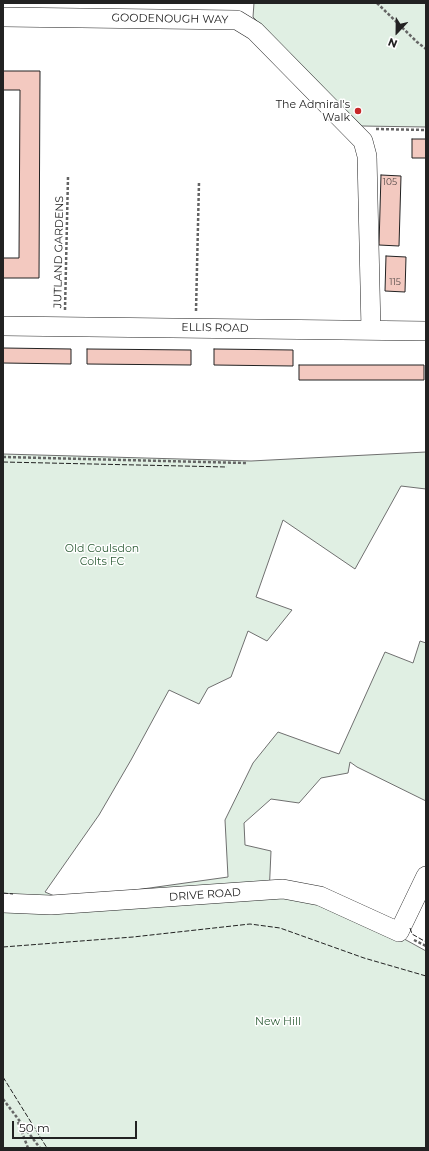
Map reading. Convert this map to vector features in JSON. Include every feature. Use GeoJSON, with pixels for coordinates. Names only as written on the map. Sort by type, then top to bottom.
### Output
{"type":"FeatureCollection","features":[{"type":"Feature","properties":{"kind":"street","name":"GOODENOUGH WAY"},"geometry":{"type":"LineString","coordinates":[[3,17],[37,10],[237,20],[255,31],[363,141],[367,156],[371,330]]}},
{"type":"Feature","properties":{"kind":"street","name":"ELLIS ROAD"},"geometry":{"type":"LineString","coordinates":[[3,326],[426,331]]}},
{"type":"Feature","properties":{"kind":"street","name":"DRIVE ROAD"},"geometry":{"type":"LineString","coordinates":[[3,903],[51,905],[284,889],[320,896],[400,932],[426,876]]}},
{"type":"Feature","properties":{"kind":"path"},"geometry":{"type":"LineString","coordinates":[[377,3],[426,49]]}},
{"type":"Feature","properties":{"kind":"path"},"geometry":{"type":"LineString","coordinates":[[352,129],[426,130]]}},
{"type":"Feature","properties":{"kind":"path","name":"JUTLAND GARDENS"},"geometry":{"type":"LineString","coordinates":[[65,326],[68,177]]}},
{"type":"Feature","properties":{"kind":"path"},"geometry":{"type":"LineString","coordinates":[[195,328],[199,182]]}},
{"type":"Feature","properties":{"kind":"path"},"geometry":{"type":"LineString","coordinates":[[3,457],[246,463]]}},
{"type":"Feature","properties":{"kind":"path"},"geometry":{"type":"LineString","coordinates":[[3,1099],[40,1148]]}},
{"type":"Feature","properties":{"kind":"path"},"geometry":{"type":"LineString","coordinates":[[17,1118],[28,1148]]}},
{"type":"Feature","properties":{"kind":"green space"},"geometry":{"type":"Polygon","coordinates":[[[254,3],[426,3],[426,127],[362,126],[253,17],[254,3]]]}},
{"type":"Feature","properties":{"kind":"green space"},"geometry":{"type":"Polygon","coordinates":[[[426,452],[426,489],[401,486],[355,569],[283,520],[256,597],[292,610],[267,641],[248,631],[231,677],[208,688],[199,704],[169,690],[99,815],[45,892],[64,900],[228,877],[225,820],[253,763],[278,732],[339,754],[385,652],[413,663],[420,641],[426,643],[426,801],[357,767],[350,762],[348,773],[321,778],[299,803],[271,799],[244,823],[245,845],[271,851],[269,896],[320,901],[397,935],[426,951],[426,1148],[3,1148],[3,454],[251,461],[426,452]]]}},
{"type":"Feature","properties":{"kind":"building"},"geometry":{"type":"Polygon","coordinates":[[[3,71],[40,71],[39,278],[3,278],[3,258],[19,258],[20,90],[3,90],[3,71]]]}},
{"type":"Feature","properties":{"kind":"building"},"geometry":{"type":"Polygon","coordinates":[[[412,139],[426,139],[426,158],[412,158],[412,139]]]}},
{"type":"Feature","properties":{"kind":"building"},"geometry":{"type":"Polygon","coordinates":[[[381,175],[401,176],[399,246],[379,245],[381,175]]]}},
{"type":"Feature","properties":{"kind":"building"},"geometry":{"type":"Polygon","coordinates":[[[386,256],[406,257],[405,292],[385,291],[386,256]]]}},
{"type":"Feature","properties":{"kind":"building"},"geometry":{"type":"Polygon","coordinates":[[[3,348],[71,349],[71,364],[3,363],[3,348]]]}},
{"type":"Feature","properties":{"kind":"building"},"geometry":{"type":"Polygon","coordinates":[[[87,349],[191,350],[191,365],[87,364],[87,349]]]}},
{"type":"Feature","properties":{"kind":"building"},"geometry":{"type":"Polygon","coordinates":[[[214,349],[293,350],[293,366],[214,365],[214,349]]]}},
{"type":"Feature","properties":{"kind":"building"},"geometry":{"type":"Polygon","coordinates":[[[299,365],[424,365],[424,380],[299,380],[299,365]]]}},
{"type":"Feature","properties":{"kind":"fence"},"geometry":{"type":"LineString","coordinates":[[3,462],[227,467]]}},
{"type":"Feature","properties":{"kind":"fence"},"geometry":{"type":"LineString","coordinates":[[3,893],[13,894]]}},
{"type":"Feature","properties":{"kind":"fence"},"geometry":{"type":"LineString","coordinates":[[3,947],[133,937],[250,924],[280,928],[364,958],[426,976]]}},
{"type":"Feature","properties":{"kind":"fence"},"geometry":{"type":"LineString","coordinates":[[410,928],[412,934],[426,942]]}},
{"type":"Feature","properties":{"kind":"fence"},"geometry":{"type":"LineString","coordinates":[[3,1077],[47,1148]]}},
{"type":"Feature","properties":{"kind":"place","name":"The Admiral's Walk"},"geometry":{"type":"Point","coordinates":[358,111]}},
{"type":"Feature","properties":{"kind":"park label","name":"Old Coulsdon Colts FC"},"geometry":{"type":"Point","coordinates":[102,555]}},
{"type":"Feature","properties":{"kind":"park label","name":"New Hill"},"geometry":{"type":"Point","coordinates":[278,1022]}}]}
